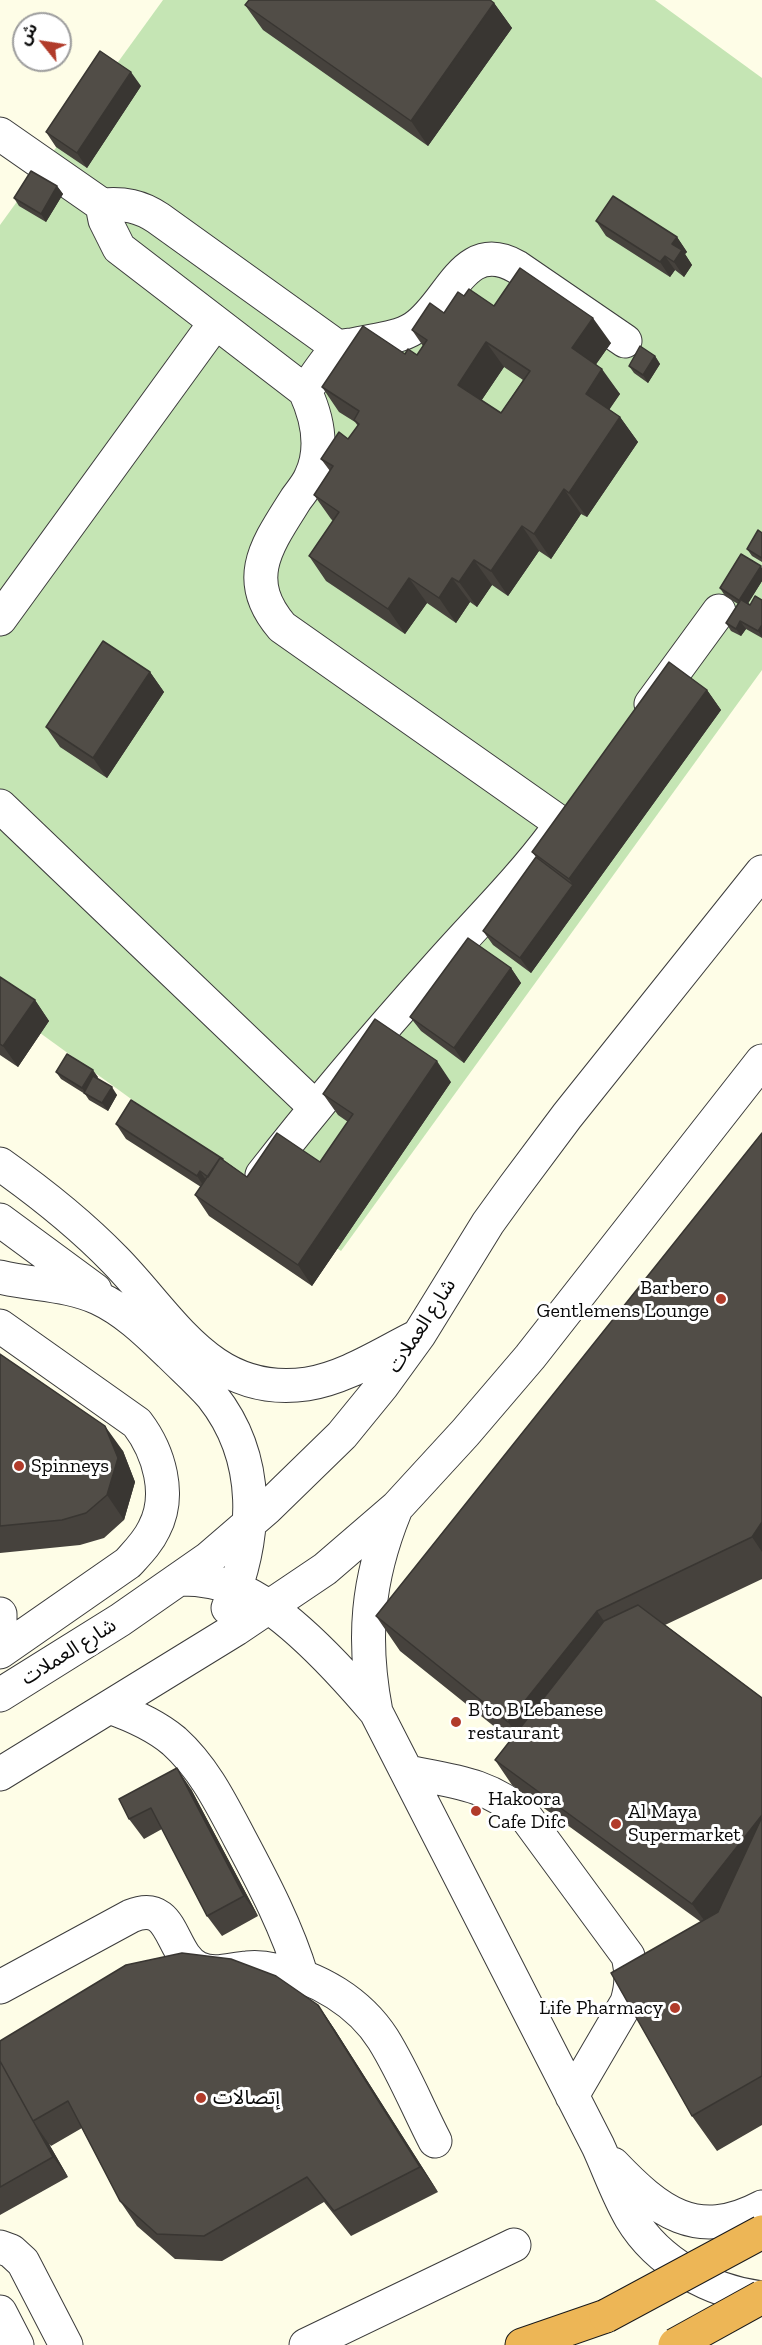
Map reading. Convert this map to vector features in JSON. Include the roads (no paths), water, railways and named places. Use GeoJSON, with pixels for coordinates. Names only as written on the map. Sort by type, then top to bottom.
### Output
{"type":"FeatureCollection","features":[{"type":"Feature","properties":{"kind":"highway"},"geometry":{"type":"LineString","coordinates":[[554,2345],[762,2232]]}},
{"type":"Feature","properties":{"kind":"highway"},"geometry":{"type":"LineString","coordinates":[[675,2345],[762,2297]]}},
{"type":"Feature","properties":{"kind":"highway"},"geometry":{"type":"LineString","coordinates":[[522,2345],[606,2316]]}},
{"type":"Feature","properties":{"kind":"street"},"geometry":{"type":"LineString","coordinates":[[0,134],[102,205],[108,228],[119,248],[305,391],[314,411],[318,433],[317,455],[312,476],[271,540],[264,555],[260,570],[261,586],[272,616],[282,627],[562,824]]}},
{"type":"Feature","properties":{"kind":"street"},"geometry":{"type":"LineString","coordinates":[[102,205],[117,203],[146,210],[339,348]]}},
{"type":"Feature","properties":{"kind":"street"},"geometry":{"type":"LineString","coordinates":[[305,391],[339,348],[403,334],[415,327],[425,320],[468,267],[487,259],[508,262],[517,267],[625,341]]}},
{"type":"Feature","properties":{"kind":"street"},"geometry":{"type":"LineString","coordinates":[[0,620],[215,323]]}},
{"type":"Feature","properties":{"kind":"street"},"geometry":{"type":"LineString","coordinates":[[630,731],[719,611]]}},
{"type":"Feature","properties":{"kind":"street"},"geometry":{"type":"LineString","coordinates":[[252,1188],[315,1107],[443,960],[500,901],[532,863],[582,796]]}},
{"type":"Feature","properties":{"kind":"street"},"geometry":{"type":"LineString","coordinates":[[0,806],[315,1107]]}},
{"type":"Feature","properties":{"kind":"street","name":"شارع العملات"},"geometry":{"type":"LineString","coordinates":[[0,1695],[181,1579],[251,1522],[300,1478],[342,1435],[419,1335],[488,1223],[514,1187],[567,1116],[762,872]]}},
{"type":"Feature","properties":{"kind":"street"},"geometry":{"type":"LineString","coordinates":[[0,1774],[325,1569],[397,1507],[530,1357],[762,1061]]}},
{"type":"Feature","properties":{"kind":"street"},"geometry":{"type":"LineString","coordinates":[[0,1164],[40,1193],[95,1241],[144,1291],[195,1351],[208,1374],[240,1447],[251,1497],[251,1522],[246,1556],[236,1589],[218,1628],[206,1646]]}},
{"type":"Feature","properties":{"kind":"street"},"geometry":{"type":"LineString","coordinates":[[0,1221],[54,1258],[117,1309],[208,1374],[266,1384],[306,1384],[327,1380],[347,1372],[419,1335]]}},
{"type":"Feature","properties":{"kind":"street"},"geometry":{"type":"LineString","coordinates":[[0,1278],[80,1291],[117,1309]]}},
{"type":"Feature","properties":{"kind":"street"},"geometry":{"type":"LineString","coordinates":[[0,1326],[137,1423],[152,1446],[160,1470],[163,1493],[162,1509],[155,1529],[128,1563],[0,1652]]}},
{"type":"Feature","properties":{"kind":"street"},"geometry":{"type":"LineString","coordinates":[[376,1712],[367,1643],[369,1609],[383,1540],[397,1507]]}},
{"type":"Feature","properties":{"kind":"street"},"geometry":{"type":"LineString","coordinates":[[181,1579],[204,1580],[236,1589],[267,1606],[343,1674],[376,1712],[598,2146],[632,2219],[654,2246],[681,2268],[711,2286],[745,2296],[762,2297]]}},
{"type":"Feature","properties":{"kind":"street"},"geometry":{"type":"LineString","coordinates":[[0,1614],[0,1630]]}},
{"type":"Feature","properties":{"kind":"street"},"geometry":{"type":"LineString","coordinates":[[109,1707],[153,1726],[178,1745],[204,1775],[270,1894],[293,1948],[302,1977]]}},
{"type":"Feature","properties":{"kind":"street"},"geometry":{"type":"LineString","coordinates":[[407,1772],[468,1783],[514,1806],[526,1817],[628,1956],[632,1971],[627,2002],[572,2096]]}},
{"type":"Feature","properties":{"kind":"street"},"geometry":{"type":"LineString","coordinates":[[0,1987],[142,1912],[153,1913],[162,1918],[188,1961],[198,1968],[209,1972],[250,1967],[276,1970],[326,1987],[348,2001],[383,2039],[435,2141]]}},
{"type":"Feature","properties":{"kind":"street"},"geometry":{"type":"LineString","coordinates":[[598,2146],[664,2211],[684,2219],[705,2222],[722,2221],[740,2217],[762,2207]]}},
{"type":"Feature","properties":{"kind":"street"},"geometry":{"type":"LineString","coordinates":[[306,2345],[514,2245]]}},
{"type":"Feature","properties":{"kind":"street"},"geometry":{"type":"LineString","coordinates":[[0,2247],[11,2251],[23,2262],[66,2345]]}},
{"type":"Feature","properties":{"kind":"street"},"geometry":{"type":"LineString","coordinates":[[0,2312],[17,2345]]}},
{"type":"Feature","properties":{"kind":"place","name":"Barbero Gentlemens Lounge"},"geometry":{"type":"Point","coordinates":[721,1299]}},
{"type":"Feature","properties":{"kind":"place","name":"Spinneys"},"geometry":{"type":"Point","coordinates":[19,1466]}},
{"type":"Feature","properties":{"kind":"place","name":"B to B Lebanese restaurant"},"geometry":{"type":"Point","coordinates":[456,1722]}},
{"type":"Feature","properties":{"kind":"place","name":"Hakoora Cafe Difc"},"geometry":{"type":"Point","coordinates":[476,1811]}},
{"type":"Feature","properties":{"kind":"place","name":"Al Maya Supermarket"},"geometry":{"type":"Point","coordinates":[616,1824]}},
{"type":"Feature","properties":{"kind":"place","name":"Life Pharmacy"},"geometry":{"type":"Point","coordinates":[675,2008]}},
{"type":"Feature","properties":{"kind":"place","name":"إتصالات"},"geometry":{"type":"Point","coordinates":[201,2098]}}]}
